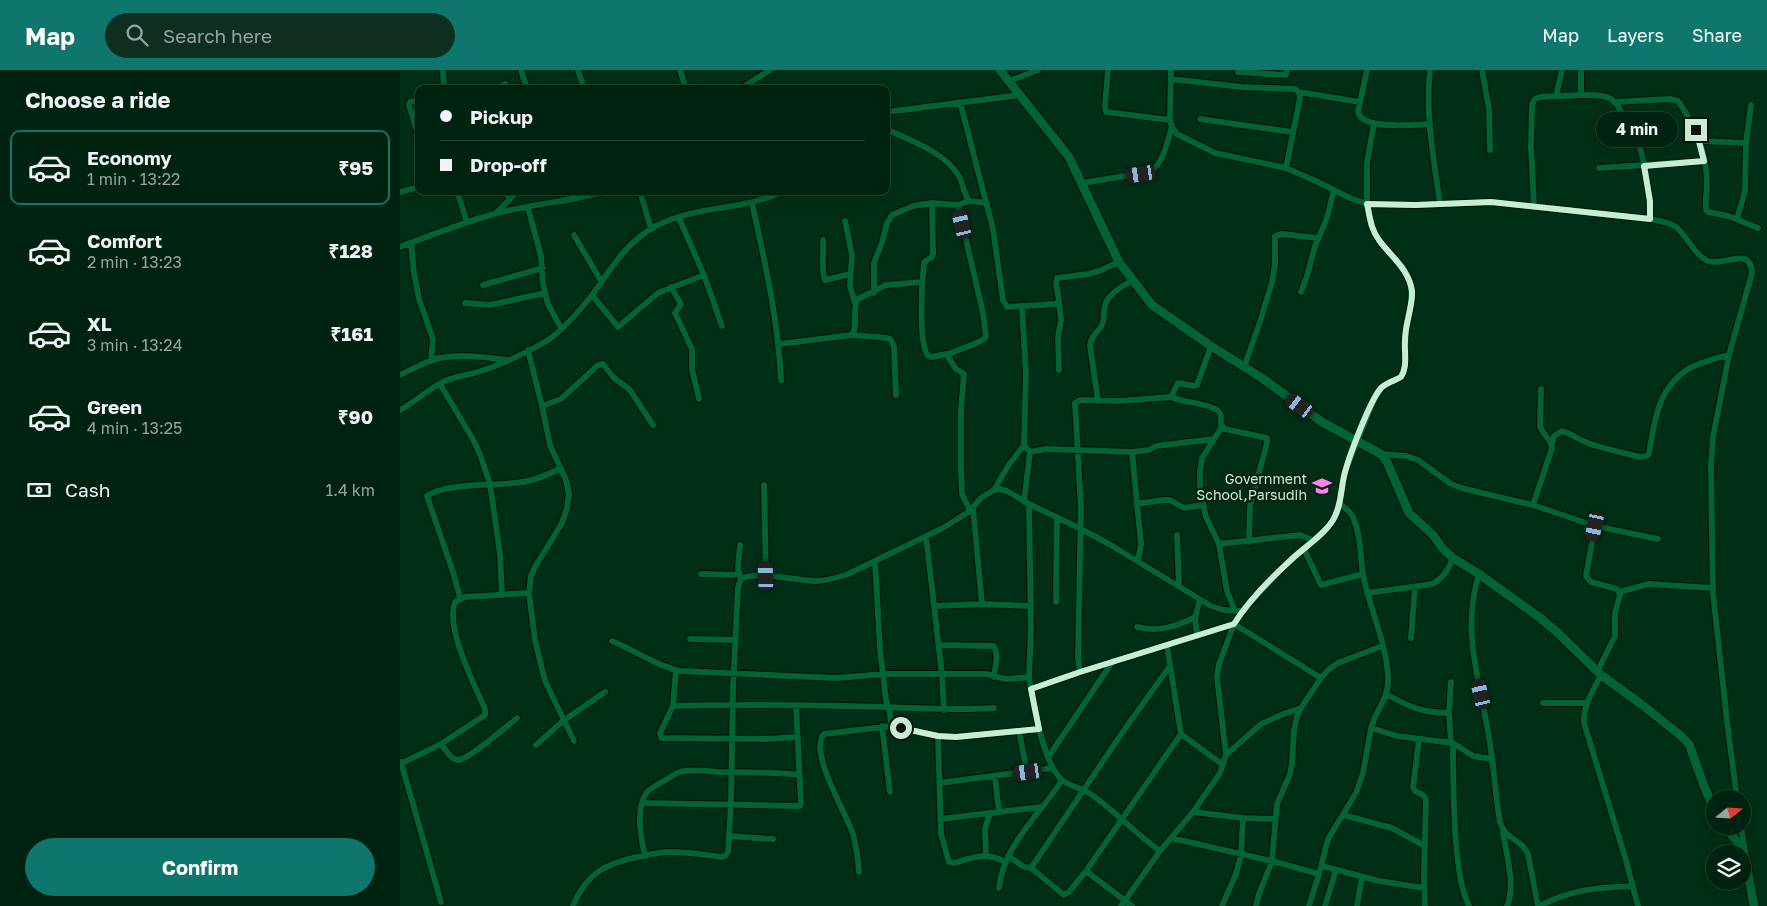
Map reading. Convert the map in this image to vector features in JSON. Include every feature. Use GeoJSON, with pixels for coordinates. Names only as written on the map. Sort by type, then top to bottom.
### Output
{"type":"FeatureCollection","features":[{"type":"Feature","properties":{"kind":"main road"},"geometry":{"type":"LineString","coordinates":[[1000,70],[1069,157],[1119,262],[1152,305],[1322,422],[1381,454],[1387,462],[1409,512],[1433,535],[1443,549],[1545,622],[1599,673],[1680,735],[1689,744],[1706,791]]}},
{"type":"Feature","properties":{"kind":"main road"},"geometry":{"type":"LineString","coordinates":[[1751,888],[1754,906]]}},
{"type":"Feature","properties":{"kind":"street"},"geometry":{"type":"LineString","coordinates":[[443,70],[444,85]]}},
{"type":"Feature","properties":{"kind":"street"},"geometry":{"type":"LineString","coordinates":[[521,70],[526,85]]}},
{"type":"Feature","properties":{"kind":"street"},"geometry":{"type":"LineString","coordinates":[[578,70],[583,85]]}},
{"type":"Feature","properties":{"kind":"street"},"geometry":{"type":"LineString","coordinates":[[680,70],[685,85]]}},
{"type":"Feature","properties":{"kind":"street"},"geometry":{"type":"LineString","coordinates":[[753,70],[756,78]]}},
{"type":"Feature","properties":{"kind":"street"},"geometry":{"type":"LineString","coordinates":[[746,85],[770,70]]}},
{"type":"Feature","properties":{"kind":"street"},"geometry":{"type":"LineString","coordinates":[[1009,80],[1038,70]]}},
{"type":"Feature","properties":{"kind":"street"},"geometry":{"type":"LineString","coordinates":[[1108,70],[1104,106],[1106,112],[1171,124],[1177,134],[1215,153],[1286,168],[1367,204],[1491,202],[1650,219],[1669,223],[1676,228],[1698,253],[1709,262],[1716,263],[1743,259],[1749,261],[1752,266],[1752,273],[1729,355],[1713,438],[1712,457],[1713,588],[1726,720],[1736,790]]}},
{"type":"Feature","properties":{"kind":"street"},"geometry":{"type":"LineString","coordinates":[[1082,183],[1150,172],[1156,168],[1160,161],[1171,124],[1171,70]]}},
{"type":"Feature","properties":{"kind":"street"},"geometry":{"type":"LineString","coordinates":[[1238,70],[1238,72],[1286,75],[1287,70]]}},
{"type":"Feature","properties":{"kind":"street"},"geometry":{"type":"LineString","coordinates":[[1367,70],[1358,112],[1363,120],[1374,123],[1430,124]]}},
{"type":"Feature","properties":{"kind":"street"},"geometry":{"type":"LineString","coordinates":[[1430,70],[1428,98],[1440,204]]}},
{"type":"Feature","properties":{"kind":"street"},"geometry":{"type":"LineString","coordinates":[[1482,70],[1489,109],[1490,150]]}},
{"type":"Feature","properties":{"kind":"street"},"geometry":{"type":"LineString","coordinates":[[1556,96],[1562,70]]}},
{"type":"Feature","properties":{"kind":"street"},"geometry":{"type":"LineString","coordinates":[[1581,70],[1581,95]]}},
{"type":"Feature","properties":{"kind":"street"},"geometry":{"type":"LineString","coordinates":[[1171,79],[1234,86],[1295,89],[1299,92],[1360,102]]}},
{"type":"Feature","properties":{"kind":"street"},"geometry":{"type":"LineString","coordinates":[[1286,168],[1300,98],[1299,92]]}},
{"type":"Feature","properties":{"kind":"street"},"geometry":{"type":"LineString","coordinates":[[890,111],[1021,95]]}},
{"type":"Feature","properties":{"kind":"street"},"geometry":{"type":"LineString","coordinates":[[1534,206],[1531,130],[1532,104],[1540,97],[1598,95],[1614,102],[1640,146],[1650,201],[1650,219]]}},
{"type":"Feature","properties":{"kind":"street"},"geometry":{"type":"LineString","coordinates":[[1614,102],[1674,99],[1678,101],[1693,124],[1700,141],[1707,179],[1706,210],[1758,228]]}},
{"type":"Feature","properties":{"kind":"street"},"geometry":{"type":"LineString","coordinates":[[415,101],[410,102],[409,105],[415,125]]}},
{"type":"Feature","properties":{"kind":"street"},"geometry":{"type":"LineString","coordinates":[[960,102],[993,229],[1005,305],[1007,307],[1054,305],[1058,302]]}},
{"type":"Feature","properties":{"kind":"street"},"geometry":{"type":"LineString","coordinates":[[1736,219],[1744,190],[1746,143],[1751,105]]}},
{"type":"Feature","properties":{"kind":"street"},"geometry":{"type":"LineString","coordinates":[[1200,119],[1292,132]]}},
{"type":"Feature","properties":{"kind":"street"},"geometry":{"type":"LineString","coordinates":[[1123,903],[1160,851],[1193,812],[1220,773],[1226,755],[1217,677],[1219,664],[1239,611],[1328,527],[1340,504],[1345,472],[1356,440],[1379,390],[1403,374],[1406,326],[1412,300],[1410,282],[1403,268],[1380,241],[1371,225],[1367,204],[1367,163],[1374,123]]}},
{"type":"Feature","properties":{"kind":"street"},"geometry":{"type":"LineString","coordinates":[[890,131],[921,144],[952,166],[958,175],[969,202]]}},
{"type":"Feature","properties":{"kind":"street"},"geometry":{"type":"LineString","coordinates":[[1700,141],[1746,143]]}},
{"type":"Feature","properties":{"kind":"street"},"geometry":{"type":"LineString","coordinates":[[1599,168],[1704,161]]}},
{"type":"Feature","properties":{"kind":"street"},"geometry":{"type":"LineString","coordinates":[[400,192],[415,188]]}},
{"type":"Feature","properties":{"kind":"street"},"geometry":{"type":"LineString","coordinates":[[1301,292],[1318,238],[1327,218],[1334,190]]}},
{"type":"Feature","properties":{"kind":"street"},"geometry":{"type":"LineString","coordinates":[[458,195],[467,222]]}},
{"type":"Feature","properties":{"kind":"street"},"geometry":{"type":"LineString","coordinates":[[507,195],[510,199]]}},
{"type":"Feature","properties":{"kind":"street"},"geometry":{"type":"LineString","coordinates":[[495,214],[514,195]]}},
{"type":"Feature","properties":{"kind":"street"},"geometry":{"type":"LineString","coordinates":[[400,247],[467,222],[495,214],[588,195]]}},
{"type":"Feature","properties":{"kind":"street"},"geometry":{"type":"LineString","coordinates":[[641,195],[651,229]]}},
{"type":"Feature","properties":{"kind":"street"},"geometry":{"type":"LineString","coordinates":[[400,410],[440,384],[492,368],[550,338],[592,295],[629,245],[651,229],[679,218],[714,209],[752,203],[773,195]]}},
{"type":"Feature","properties":{"kind":"street"},"geometry":{"type":"LineString","coordinates":[[874,293],[874,263],[882,243],[887,222],[892,215],[913,206],[932,203],[958,205],[969,202],[987,204]]}},
{"type":"Feature","properties":{"kind":"street"},"geometry":{"type":"LineString","coordinates":[[752,203],[768,271],[779,344],[781,380]]}},
{"type":"Feature","properties":{"kind":"street"},"geometry":{"type":"LineString","coordinates":[[932,203],[932,257],[924,262],[921,302],[926,353],[932,357],[948,355],[982,342],[986,337],[980,298],[958,205]]}},
{"type":"Feature","properties":{"kind":"street"},"geometry":{"type":"LineString","coordinates":[[528,208],[541,256],[548,304],[561,328]]}},
{"type":"Feature","properties":{"kind":"street"},"geometry":{"type":"LineString","coordinates":[[679,218],[704,275],[722,326]]}},
{"type":"Feature","properties":{"kind":"street"},"geometry":{"type":"LineString","coordinates":[[845,221],[852,254],[850,274],[855,303],[855,330],[852,335]]}},
{"type":"Feature","properties":{"kind":"street"},"geometry":{"type":"LineString","coordinates":[[1244,367],[1272,282],[1275,265],[1275,236],[1282,234],[1318,238]]}},
{"type":"Feature","properties":{"kind":"street"},"geometry":{"type":"LineString","coordinates":[[574,236],[601,281]]}},
{"type":"Feature","properties":{"kind":"street"},"geometry":{"type":"LineString","coordinates":[[823,240],[823,275],[825,280],[850,274]]}},
{"type":"Feature","properties":{"kind":"street"},"geometry":{"type":"LineString","coordinates":[[411,243],[418,299],[433,339],[431,361]]}},
{"type":"Feature","properties":{"kind":"street"},"geometry":{"type":"LineString","coordinates":[[1059,370],[1058,337],[1061,320],[1057,278],[1088,274],[1119,262]]}},
{"type":"Feature","properties":{"kind":"street"},"geometry":{"type":"LineString","coordinates":[[483,284],[543,268]]}},
{"type":"Feature","properties":{"kind":"street"},"geometry":{"type":"LineString","coordinates":[[592,295],[618,327],[658,293],[704,275]]}},
{"type":"Feature","properties":{"kind":"street"},"geometry":{"type":"LineString","coordinates":[[1098,401],[1090,345],[1091,340],[1103,323],[1105,302],[1133,280]]}},
{"type":"Feature","properties":{"kind":"street"},"geometry":{"type":"LineString","coordinates":[[855,303],[858,299],[874,293],[886,285],[922,282]]}},
{"type":"Feature","properties":{"kind":"street"},"geometry":{"type":"LineString","coordinates":[[671,287],[681,304],[675,313],[692,349],[692,370],[699,399]]}},
{"type":"Feature","properties":{"kind":"street"},"geometry":{"type":"LineString","coordinates":[[465,303],[490,305],[545,293]]}},
{"type":"Feature","properties":{"kind":"street"},"geometry":{"type":"LineString","coordinates":[[994,490],[1008,466],[1024,445],[1026,374],[1022,306]]}},
{"type":"Feature","properties":{"kind":"street"},"geometry":{"type":"LineString","coordinates":[[779,344],[852,335],[889,338],[894,347],[896,395]]}},
{"type":"Feature","properties":{"kind":"street"},"geometry":{"type":"LineString","coordinates":[[1171,397],[1178,383],[1197,385],[1211,346]]}},
{"type":"Feature","properties":{"kind":"street"},"geometry":{"type":"LineString","coordinates":[[528,350],[550,445],[566,480],[569,494],[562,523],[535,567],[531,576],[528,593],[539,663],[545,681],[574,741]]}},
{"type":"Feature","properties":{"kind":"street"},"geometry":{"type":"LineString","coordinates":[[948,355],[956,370],[964,374],[965,379],[961,410],[962,494],[965,502],[971,509],[982,604]]}},
{"type":"Feature","properties":{"kind":"street"},"geometry":{"type":"LineString","coordinates":[[1533,505],[1552,448],[1554,436],[1562,431],[1568,432],[1583,442],[1640,457],[1646,456],[1649,454],[1654,419],[1659,404],[1677,377],[1692,368],[1729,355]]}},
{"type":"Feature","properties":{"kind":"street"},"geometry":{"type":"LineString","coordinates":[[400,376],[431,361],[455,357],[508,360]]}},
{"type":"Feature","properties":{"kind":"street"},"geometry":{"type":"LineString","coordinates":[[542,406],[561,399],[598,365],[603,364],[613,377],[630,390],[653,425]]}},
{"type":"Feature","properties":{"kind":"street"},"geometry":{"type":"LineString","coordinates":[[440,384],[474,441],[482,457],[490,484],[500,554],[502,595]]}},
{"type":"Feature","properties":{"kind":"street"},"geometry":{"type":"LineString","coordinates":[[1541,389],[1540,426],[1552,444]]}},
{"type":"Feature","properties":{"kind":"street"},"geometry":{"type":"LineString","coordinates":[[1080,672],[1078,658],[1081,529],[1075,403],[1080,400],[1098,401],[1171,397],[1176,400],[1200,404],[1218,410],[1222,427]]}},
{"type":"Feature","properties":{"kind":"street"},"geometry":{"type":"LineString","coordinates":[[1222,427],[1202,458],[1200,472],[1202,505],[1219,544],[1227,591],[1239,611]]}},
{"type":"Feature","properties":{"kind":"street"},"geometry":{"type":"LineString","coordinates":[[1222,427],[1265,437],[1267,440],[1250,506],[1248,542]]}},
{"type":"Feature","properties":{"kind":"street"},"geometry":{"type":"LineString","coordinates":[[1030,452],[1046,449],[1132,452],[1149,450],[1156,446],[1214,439]]}},
{"type":"Feature","properties":{"kind":"street"},"geometry":{"type":"LineString","coordinates":[[1024,445],[1030,452],[1026,503],[1030,606],[1029,677],[1039,729],[1053,768],[1062,780],[1084,790],[1114,812],[1142,839],[1160,851]]}},
{"type":"Feature","properties":{"kind":"street"},"geometry":{"type":"LineString","coordinates":[[1132,452],[1141,544],[1138,561]]}},
{"type":"Feature","properties":{"kind":"street"},"geometry":{"type":"LineString","coordinates":[[1381,454],[1407,456],[1427,465],[1451,484],[1465,489],[1533,505],[1595,526],[1658,539]]}},
{"type":"Feature","properties":{"kind":"street"},"geometry":{"type":"LineString","coordinates":[[460,598],[453,572],[426,498],[428,494],[449,489],[528,481],[542,478],[561,468]]}},
{"type":"Feature","properties":{"kind":"street"},"geometry":{"type":"LineString","coordinates":[[764,485],[766,576]]}},
{"type":"Feature","properties":{"kind":"street"},"geometry":{"type":"LineString","coordinates":[[701,574],[766,576],[808,580],[832,579],[846,575],[958,520],[981,498],[994,490],[1000,489],[1081,529],[1138,561],[1211,606],[1239,611]]}},
{"type":"Feature","properties":{"kind":"street"},"geometry":{"type":"LineString","coordinates":[[1136,504],[1170,500],[1184,508],[1202,505]]}},
{"type":"Feature","properties":{"kind":"street"},"geometry":{"type":"LineString","coordinates":[[1309,906],[1322,866],[1328,838],[1356,793],[1363,773],[1371,728],[1386,694],[1388,673],[1367,593],[1353,516],[1348,509],[1340,504]]}},
{"type":"Feature","properties":{"kind":"street"},"geometry":{"type":"LineString","coordinates":[[1056,602],[1057,517]]}},
{"type":"Feature","properties":{"kind":"street"},"geometry":{"type":"LineString","coordinates":[[1595,526],[1586,576],[1591,582],[1614,588],[1619,592]]}},
{"type":"Feature","properties":{"kind":"street"},"geometry":{"type":"LineString","coordinates":[[1177,535],[1179,586]]}},
{"type":"Feature","properties":{"kind":"street"},"geometry":{"type":"LineString","coordinates":[[1219,544],[1300,535],[1313,540]]}},
{"type":"Feature","properties":{"kind":"street"},"geometry":{"type":"LineString","coordinates":[[926,536],[935,606],[944,710]]}},
{"type":"Feature","properties":{"kind":"street"},"geometry":{"type":"LineString","coordinates":[[573,906],[585,884],[602,868],[618,861],[667,852],[722,857],[728,852],[740,545]]}},
{"type":"Feature","properties":{"kind":"street"},"geometry":{"type":"LineString","coordinates":[[1304,549],[1321,585],[1363,574]]}},
{"type":"Feature","properties":{"kind":"street"},"geometry":{"type":"LineString","coordinates":[[1367,593],[1433,584],[1442,579],[1453,558]]}},
{"type":"Feature","properties":{"kind":"street"},"geometry":{"type":"LineString","coordinates":[[875,561],[878,630],[891,726]]}},
{"type":"Feature","properties":{"kind":"street"},"geometry":{"type":"LineString","coordinates":[[1479,574],[1471,609],[1471,635],[1474,661],[1486,718],[1498,810],[1510,880],[1510,895],[1506,906]]}},
{"type":"Feature","properties":{"kind":"street"},"geometry":{"type":"LineString","coordinates":[[1619,592],[1649,584],[1713,588]]}},
{"type":"Feature","properties":{"kind":"street"},"geometry":{"type":"LineString","coordinates":[[1411,638],[1415,587]]}},
{"type":"Feature","properties":{"kind":"street"},"geometry":{"type":"LineString","coordinates":[[1619,592],[1615,613],[1615,636],[1586,703],[1584,713],[1586,729],[1638,906]]}},
{"type":"Feature","properties":{"kind":"street"},"geometry":{"type":"LineString","coordinates":[[441,902],[401,763],[441,744],[482,718],[486,712],[455,630],[452,616],[455,602],[460,598],[528,593]]}},
{"type":"Feature","properties":{"kind":"street"},"geometry":{"type":"LineString","coordinates":[[1197,636],[1195,617],[1200,600]]}},
{"type":"Feature","properties":{"kind":"street"},"geometry":{"type":"LineString","coordinates":[[935,606],[982,604],[1030,606]]}},
{"type":"Feature","properties":{"kind":"street"},"geometry":{"type":"LineString","coordinates":[[1137,627],[1158,630],[1170,628],[1195,617]]}},
{"type":"Feature","properties":{"kind":"street"},"geometry":{"type":"LineString","coordinates":[[1031,689],[1113,661],[1234,624],[1321,678]]}},
{"type":"Feature","properties":{"kind":"street"},"geometry":{"type":"LineString","coordinates":[[690,639],[736,640]]}},
{"type":"Feature","properties":{"kind":"street"},"geometry":{"type":"LineString","coordinates":[[612,641],[636,651],[660,665],[676,670],[837,678],[883,674],[986,674],[1006,680],[1029,677]]}},
{"type":"Feature","properties":{"kind":"street"},"geometry":{"type":"LineString","coordinates":[[939,645],[994,646],[997,656],[994,677]]}},
{"type":"Feature","properties":{"kind":"street"},"geometry":{"type":"LineString","coordinates":[[938,736],[942,841],[950,863],[986,855],[1006,859],[1031,868],[1064,895],[1069,892],[1086,871],[1181,734],[1166,646]]}},
{"type":"Feature","properties":{"kind":"street"},"geometry":{"type":"LineString","coordinates":[[1256,906],[1272,861],[1275,819],[1282,790],[1291,769],[1294,730],[1297,718],[1321,678],[1338,664],[1382,646]]}},
{"type":"Feature","properties":{"kind":"street"},"geometry":{"type":"LineString","coordinates":[[1049,756],[1113,661]]}},
{"type":"Feature","properties":{"kind":"street"},"geometry":{"type":"LineString","coordinates":[[1031,868],[1170,666]]}},
{"type":"Feature","properties":{"kind":"street"},"geometry":{"type":"LineString","coordinates":[[676,670],[673,706],[660,733],[661,738],[766,739],[798,737]]}},
{"type":"Feature","properties":{"kind":"street"},"geometry":{"type":"LineString","coordinates":[[1451,682],[1449,713],[1455,833],[1463,893],[1469,906]]}},
{"type":"Feature","properties":{"kind":"street"},"geometry":{"type":"LineString","coordinates":[[536,745],[563,721],[605,692]]}},
{"type":"Feature","properties":{"kind":"street"},"geometry":{"type":"LineString","coordinates":[[1386,694],[1419,710],[1449,713]]}},
{"type":"Feature","properties":{"kind":"street"},"geometry":{"type":"LineString","coordinates":[[1543,703],[1586,703]]}},
{"type":"Feature","properties":{"kind":"street"},"geometry":{"type":"LineString","coordinates":[[673,706],[887,707],[944,710],[994,708]]}},
{"type":"Feature","properties":{"kind":"street"},"geometry":{"type":"LineString","coordinates":[[643,803],[800,806],[802,803],[796,707]]}},
{"type":"Feature","properties":{"kind":"street"},"geometry":{"type":"LineString","coordinates":[[1226,755],[1261,724],[1302,708]]}},
{"type":"Feature","properties":{"kind":"street"},"geometry":{"type":"LineString","coordinates":[[441,744],[455,759],[459,760],[472,753],[517,718]]}},
{"type":"Feature","properties":{"kind":"street"},"geometry":{"type":"LineString","coordinates":[[859,872],[857,850],[848,819],[824,769],[821,741],[824,734],[882,726],[891,726],[938,736],[977,736],[1039,729]]}},
{"type":"Feature","properties":{"kind":"street"},"geometry":{"type":"LineString","coordinates":[[882,726],[890,792]]}},
{"type":"Feature","properties":{"kind":"street"},"geometry":{"type":"LineString","coordinates":[[1371,728],[1396,736],[1452,743],[1473,756],[1492,759]]}},
{"type":"Feature","properties":{"kind":"street"},"geometry":{"type":"LineString","coordinates":[[1018,731],[1028,772]]}},
{"type":"Feature","properties":{"kind":"street"},"geometry":{"type":"LineString","coordinates":[[1181,734],[1223,765]]}},
{"type":"Feature","properties":{"kind":"street"},"geometry":{"type":"LineString","coordinates":[[1419,740],[1413,787],[1415,791],[1426,799],[1425,906]]}},
{"type":"Feature","properties":{"kind":"street"},"geometry":{"type":"LineString","coordinates":[[940,783],[1053,768]]}},
{"type":"Feature","properties":{"kind":"street"},"geometry":{"type":"LineString","coordinates":[[645,856],[640,821],[647,792],[676,773],[692,771],[762,772],[800,775]]}},
{"type":"Feature","properties":{"kind":"street"},"geometry":{"type":"LineString","coordinates":[[995,777],[999,812]]}},
{"type":"Feature","properties":{"kind":"street"},"geometry":{"type":"LineString","coordinates":[[999,888],[1000,876],[1006,859],[1026,826],[1062,780]]}},
{"type":"Feature","properties":{"kind":"street"},"geometry":{"type":"LineString","coordinates":[[940,819],[1041,807]]}},
{"type":"Feature","properties":{"kind":"street"},"geometry":{"type":"LineString","coordinates":[[1193,812],[1243,818],[1275,819]]}},
{"type":"Feature","properties":{"kind":"street"},"geometry":{"type":"LineString","coordinates":[[986,855],[984,829],[990,813]]}},
{"type":"Feature","properties":{"kind":"street"},"geometry":{"type":"LineString","coordinates":[[1343,815],[1392,828],[1425,846]]}},
{"type":"Feature","properties":{"kind":"street"},"geometry":{"type":"LineString","coordinates":[[1222,906],[1236,874],[1241,855],[1243,818]]}},
{"type":"Feature","properties":{"kind":"street"},"geometry":{"type":"LineString","coordinates":[[1502,830],[1524,846],[1528,854],[1538,906],[1577,891],[1633,886]]}},
{"type":"Feature","properties":{"kind":"street"},"geometry":{"type":"LineString","coordinates":[[729,836],[773,839]]}},
{"type":"Feature","properties":{"kind":"street"},"geometry":{"type":"LineString","coordinates":[[1171,838],[1272,861],[1318,874]]}},
{"type":"Feature","properties":{"kind":"street"},"geometry":{"type":"LineString","coordinates":[[1322,866],[1362,877],[1424,888]]}},
{"type":"Feature","properties":{"kind":"street"},"geometry":{"type":"LineString","coordinates":[[1325,906],[1336,870]]}},
{"type":"Feature","properties":{"kind":"street"},"geometry":{"type":"LineString","coordinates":[[1086,871],[1123,903],[1132,906]]}},
{"type":"Feature","properties":{"kind":"street"},"geometry":{"type":"LineString","coordinates":[[1357,906],[1362,877]]}},
{"type":"Feature","properties":{"kind":"place","name":"Government School,Parsudih"},"geometry":{"type":"Point","coordinates":[1322,486]}},
{"type":"Feature","properties":{"kind":"route"},"geometry":{"type":"LineString","coordinates":[[901,728],[938,736],[956,737],[1039,729],[1031,689],[1113,661],[1234,624],[1242,611],[1290,560],[1328,527],[1340,504],[1345,472],[1356,440],[1374,400],[1383,386],[1401,377],[1405,366],[1404,341],[1412,300],[1410,282],[1396,258],[1375,233],[1371,225],[1367,204],[1515,203],[1650,219],[1650,201],[1644,166],[1704,161],[1696,130]]}}]}
